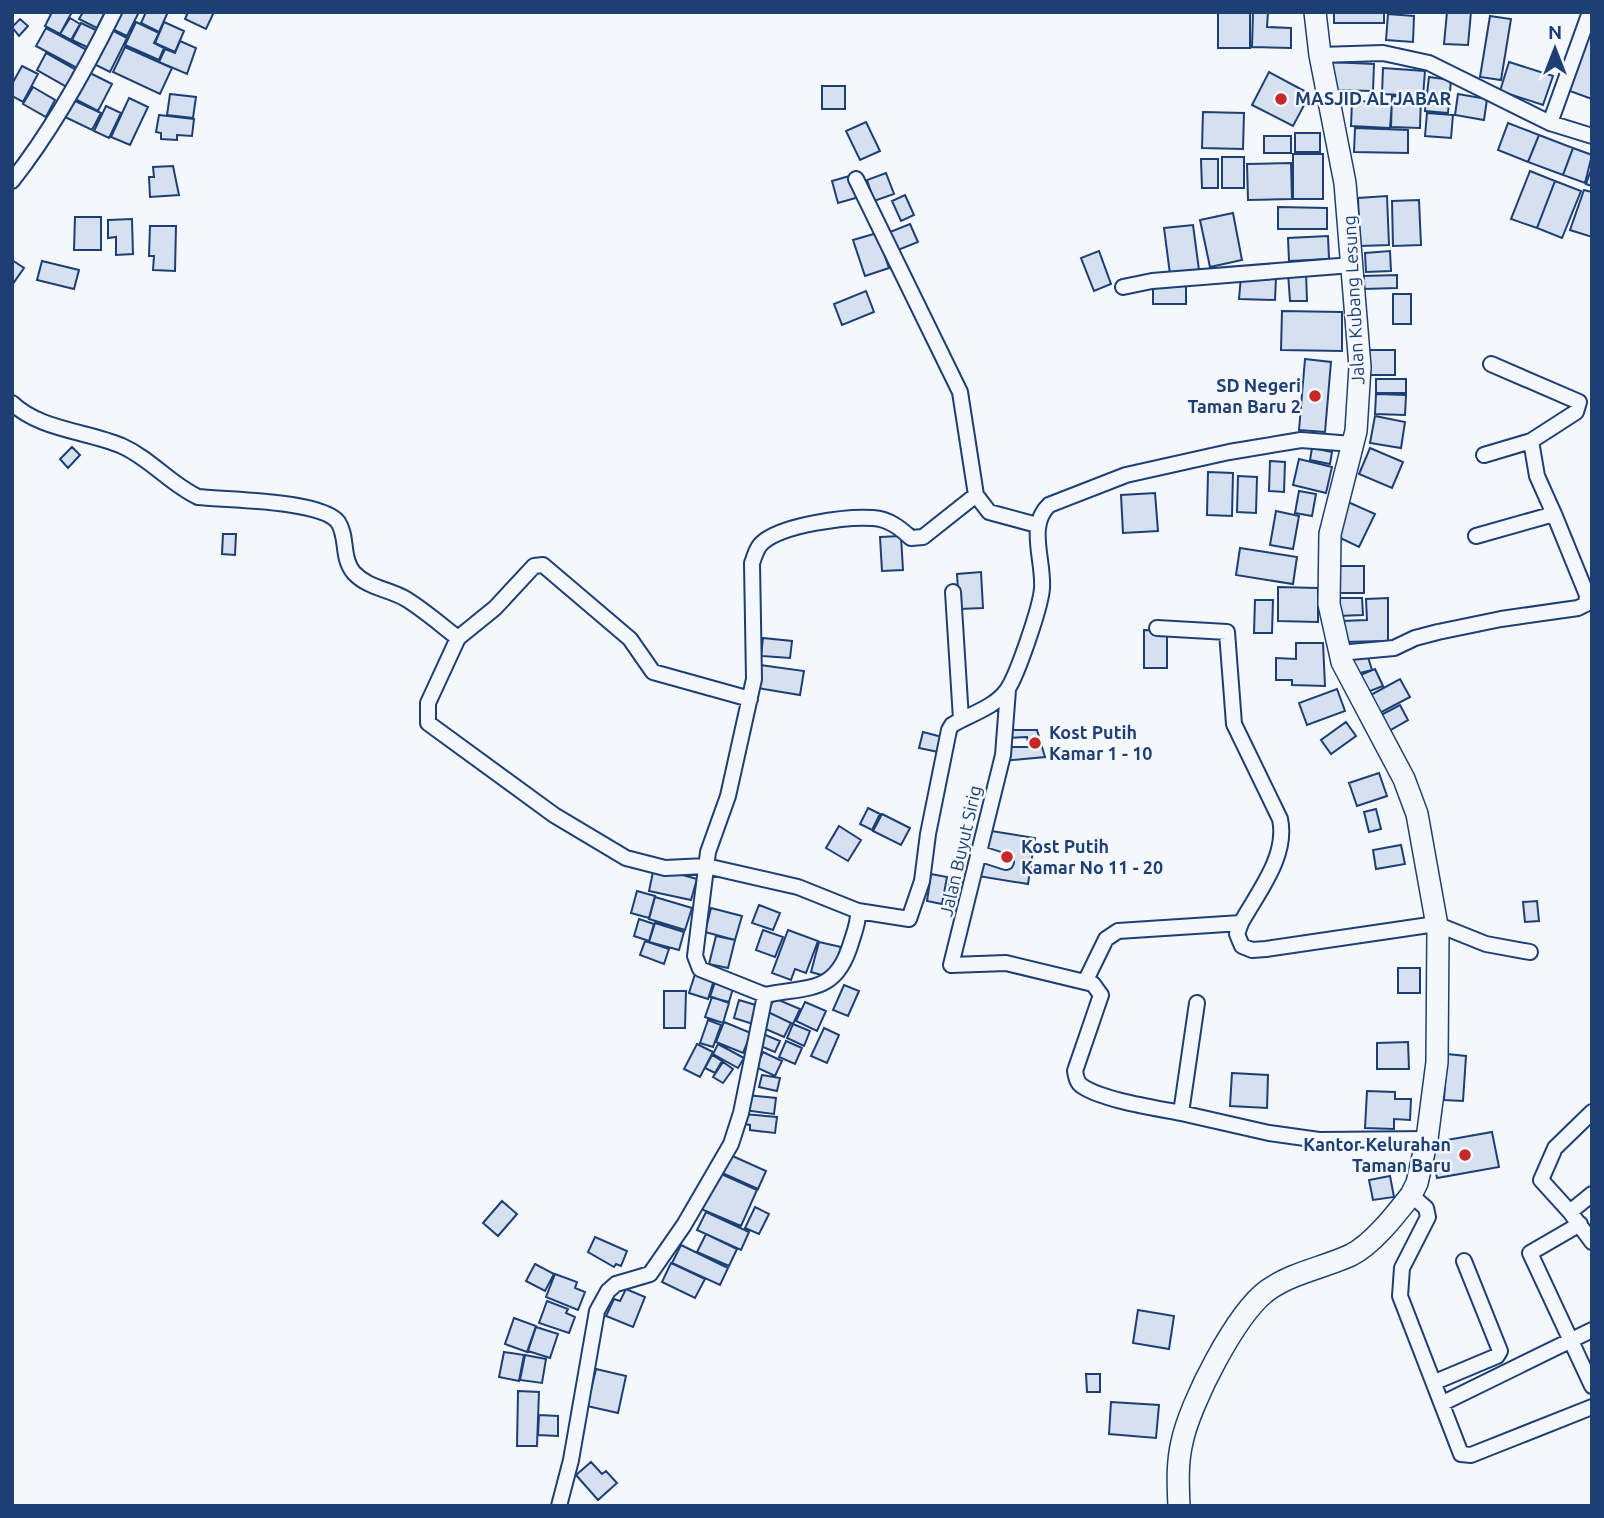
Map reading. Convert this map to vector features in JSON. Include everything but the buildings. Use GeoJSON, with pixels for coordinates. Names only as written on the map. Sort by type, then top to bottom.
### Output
{"type":"FeatureCollection","features":[{"type":"Feature","properties":{"kind":"street"},"geometry":{"type":"LineString","coordinates":[[12,181],[58,114],[114,12]]}},
{"type":"Feature","properties":{"kind":"street","name":"Jalan Kubang Lesung"},"geometry":{"type":"LineString","coordinates":[[1179,1506],[1177,1477],[1186,1427],[1203,1387],[1247,1312],[1266,1292],[1293,1275],[1353,1254],[1411,1195],[1417,1184],[1427,1139],[1437,1062],[1439,982],[1436,923],[1426,853],[1404,779],[1356,693],[1339,653],[1328,585],[1330,534],[1353,444],[1360,367],[1343,171],[1320,55],[1315,12]]}},
{"type":"Feature","properties":{"kind":"street"},"geometry":{"type":"LineString","coordinates":[[1550,123],[1590,12]]}},
{"type":"Feature","properties":{"kind":"street"},"geometry":{"type":"LineString","coordinates":[[1320,55],[1382,53],[1419,60],[1452,72],[1550,123],[1592,136]]}},
{"type":"Feature","properties":{"kind":"street"},"geometry":{"type":"LineString","coordinates":[[856,179],[960,392],[976,495],[989,512],[1037,525],[1040,513],[1049,505],[1148,469],[1283,442],[1353,444]]}},
{"type":"Feature","properties":{"kind":"street"},"geometry":{"type":"LineString","coordinates":[[1123,287],[1152,281],[1352,265]]}},
{"type":"Feature","properties":{"kind":"street"},"geometry":{"type":"LineString","coordinates":[[1484,455],[1531,441],[1576,412],[1579,402],[1491,364]]}},
{"type":"Feature","properties":{"kind":"street"},"geometry":{"type":"LineString","coordinates":[[12,403],[21,411],[42,421],[122,446],[145,458],[183,490],[198,497],[305,507],[332,515],[341,526],[345,558],[353,572],[378,589],[404,598],[458,638]]}},
{"type":"Feature","properties":{"kind":"street"},"geometry":{"type":"LineString","coordinates":[[1339,653],[1398,648],[1415,638],[1438,632],[1583,606],[1587,594],[1533,463],[1531,441]]}},
{"type":"Feature","properties":{"kind":"street"},"geometry":{"type":"LineString","coordinates":[[858,911],[847,959],[833,978],[822,985],[765,995],[705,972],[697,964],[695,956],[706,866],[728,796],[754,679],[752,563],[760,544],[777,533],[808,524],[873,518],[892,523],[911,538],[923,537],[976,495]]}},
{"type":"Feature","properties":{"kind":"street"},"geometry":{"type":"LineString","coordinates":[[1476,536],[1554,514]]}},
{"type":"Feature","properties":{"kind":"street","name":"Jalan Buyut Sirig"},"geometry":{"type":"LineString","coordinates":[[1037,525],[1042,589],[1008,690],[1003,755],[951,965],[1006,962],[1085,982]]}},
{"type":"Feature","properties":{"kind":"street"},"geometry":{"type":"LineString","coordinates":[[750,699],[653,672],[631,639],[543,565],[534,566],[495,608],[458,638],[428,703],[428,723],[554,815],[626,858],[665,868],[706,866],[799,887],[858,911],[909,919],[922,881],[928,834],[949,730],[961,719],[997,701],[1008,690]]}},
{"type":"Feature","properties":{"kind":"street"},"geometry":{"type":"LineString","coordinates":[[953,592],[961,719]]}},
{"type":"Feature","properties":{"kind":"street"},"geometry":{"type":"LineString","coordinates":[[1157,628],[1227,632],[1234,724],[1280,819],[1280,850],[1241,923],[1238,940],[1252,950],[1436,923],[1486,944],[1530,952]]}},
{"type":"Feature","properties":{"kind":"street"},"geometry":{"type":"LineString","coordinates":[[978,853],[1006,862]]}},
{"type":"Feature","properties":{"kind":"street"},"geometry":{"type":"LineString","coordinates":[[1241,923],[1118,931],[1105,939],[1085,982],[1093,984],[1101,995],[1075,1071],[1081,1086],[1112,1097],[1269,1133],[1319,1140],[1427,1139]]}},
{"type":"Feature","properties":{"kind":"street"},"geometry":{"type":"LineString","coordinates":[[558,1506],[571,1460],[597,1311],[608,1290],[616,1284],[650,1274],[684,1225],[732,1144],[765,995]]}},
{"type":"Feature","properties":{"kind":"street"},"geometry":{"type":"LineString","coordinates":[[1181,1113],[1198,1003]]}},
{"type":"Feature","properties":{"kind":"street"},"geometry":{"type":"LineString","coordinates":[[1592,1112],[1555,1148],[1542,1180],[1592,1242]]}},
{"type":"Feature","properties":{"kind":"street"},"geometry":{"type":"LineString","coordinates":[[1570,1212],[1592,1194]]}},
{"type":"Feature","properties":{"kind":"street"},"geometry":{"type":"LineString","coordinates":[[1411,1195],[1426,1208],[1428,1217],[1402,1268],[1400,1296],[1461,1454],[1471,1455],[1592,1407]]}},
{"type":"Feature","properties":{"kind":"street"},"geometry":{"type":"LineString","coordinates":[[1580,1224],[1530,1253],[1569,1342],[1592,1386]]}},
{"type":"Feature","properties":{"kind":"street"},"geometry":{"type":"LineString","coordinates":[[1435,1382],[1497,1356],[1500,1351],[1464,1261]]}},
{"type":"Feature","properties":{"kind":"street"},"geometry":{"type":"LineString","coordinates":[[1443,1403],[1592,1330]]}},
{"type":"Feature","properties":{"kind":"place","name":"MASJID AL JABAR"},"geometry":{"type":"Point","coordinates":[1281,99]}},
{"type":"Feature","properties":{"kind":"place","name":"SD Negeri Taman Baru 2"},"geometry":{"type":"Point","coordinates":[1315,396]}},
{"type":"Feature","properties":{"kind":"place","name":"Kost Putih Kamar 1 - 10"},"geometry":{"type":"Point","coordinates":[1035,743]}},
{"type":"Feature","properties":{"kind":"place","name":"Kost Putih Kamar No 11 - 20"},"geometry":{"type":"Point","coordinates":[1007,857]}},
{"type":"Feature","properties":{"kind":"place","name":"Kantor Kelurahan Taman Baru"},"geometry":{"type":"Point","coordinates":[1465,1155]}}]}
